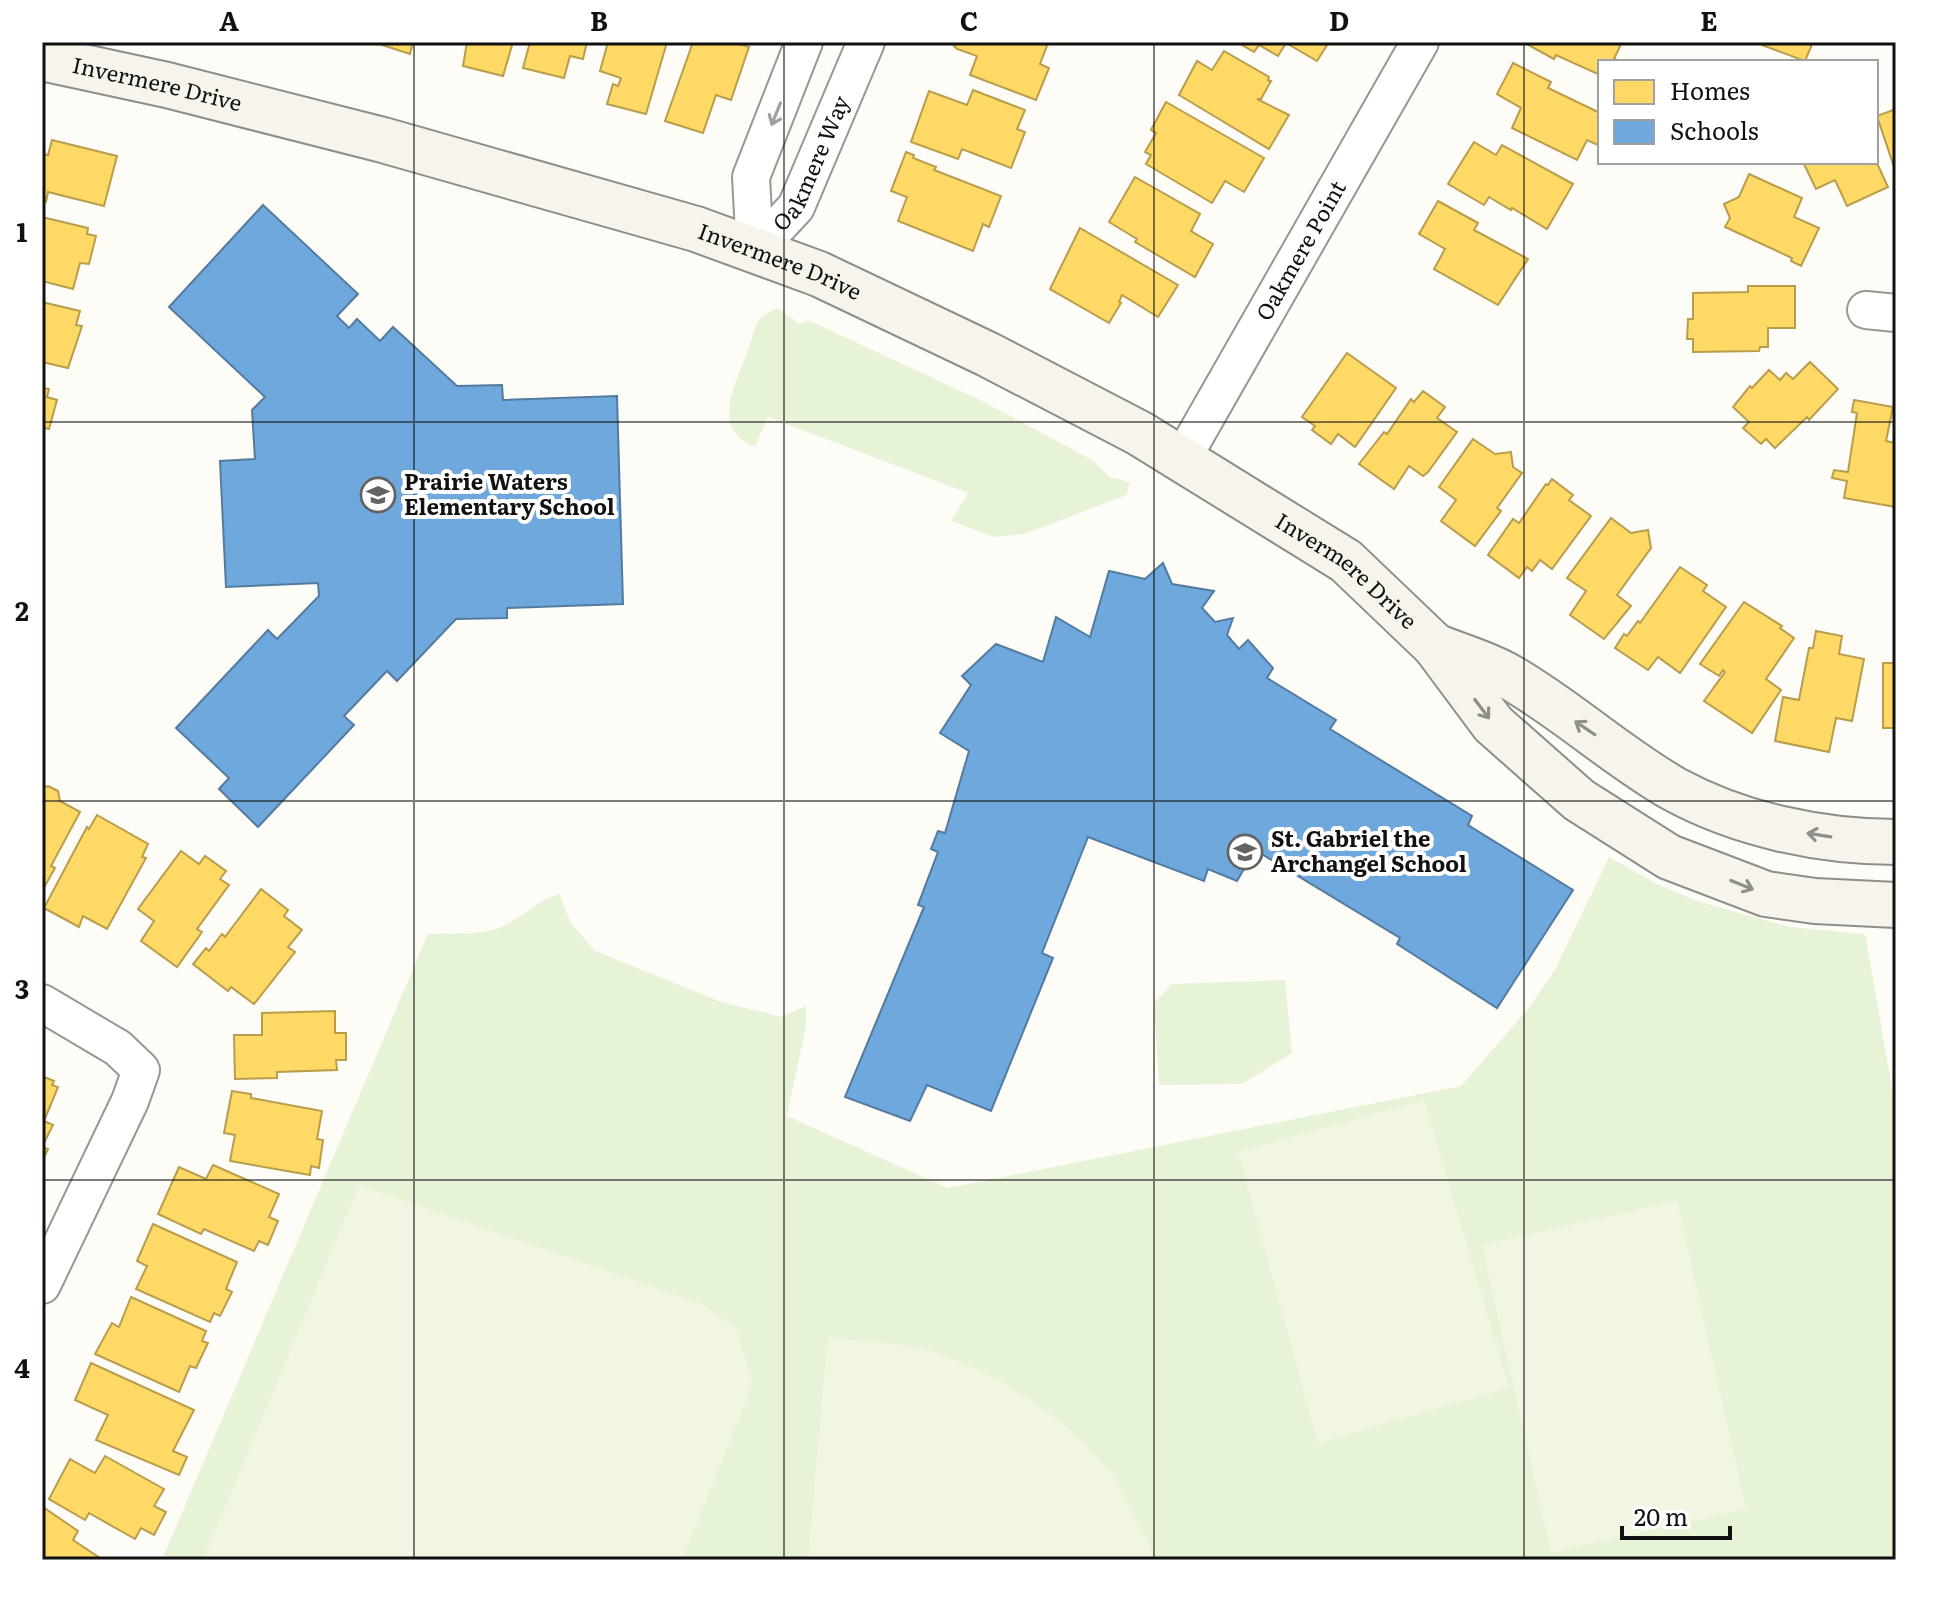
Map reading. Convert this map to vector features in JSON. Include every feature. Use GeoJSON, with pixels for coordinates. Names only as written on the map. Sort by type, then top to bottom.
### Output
{"type":"FeatureCollection","features":[{"type":"Feature","properties":{"kind":"street","name":"Oakmere Way"},"geometry":{"type":"LineString","coordinates":[[755,251],[751,177],[804,42]]}},
{"type":"Feature","properties":{"kind":"street","name":"Oakmere Way"},"geometry":{"type":"LineString","coordinates":[[755,251],[796,207],[866,42]]}},
{"type":"Feature","properties":{"kind":"street","name":"Oakmere Point"},"geometry":{"type":"LineString","coordinates":[[1182,459],[1420,42]]}},
{"type":"Feature","properties":{"kind":"street","name":"Invermere Drive"},"geometry":{"type":"LineString","coordinates":[[42,58],[167,85],[383,140],[696,229],[819,274],[987,354],[1139,433],[1346,561],[1435,646],[1493,724],[1579,800],[1669,857],[1766,894],[1847,904],[1896,905]]}},
{"type":"Feature","properties":{"kind":"street","name":"Invermere Drive"},"geometry":{"type":"LineString","coordinates":[[1435,646],[1506,674],[1673,788],[1724,812],[1783,829],[1864,842],[1896,842]]}},
{"type":"Feature","properties":{"kind":"street"},"geometry":{"type":"LineString","coordinates":[[42,1003],[118,1048],[141,1070],[130,1101],[42,1285]]}},
{"type":"Feature","properties":{"kind":"green space"},"geometry":{"type":"Polygon","coordinates":[[[778,308],[799,324],[808,320],[982,401],[1092,460],[1111,478],[1130,483],[1127,495],[1024,534],[994,537],[951,521],[968,493],[768,417],[755,447],[741,439],[733,429],[730,418],[732,392],[756,325],[778,308]]]}},
{"type":"Feature","properties":{"kind":"green space"},"geometry":{"type":"Polygon","coordinates":[[[1609,857],[1657,884],[1697,901],[1790,927],[1865,934],[1896,1111],[1896,1560],[162,1560],[428,934],[492,930],[559,894],[571,923],[595,951],[721,1002],[782,1017],[806,1006],[806,1025],[787,1116],[948,1188],[1461,1086],[1528,1009],[1555,970],[1609,857]]]}},
{"type":"Feature","properties":{"kind":"green space"},"geometry":{"type":"Polygon","coordinates":[[[1285,980],[1292,1053],[1242,1084],[1159,1085],[1154,1003],[1172,984],[1285,980]]]}},
{"type":"Feature","properties":{"kind":"green space"},"geometry":{"type":"Polygon","coordinates":[[[1424,1100],[1509,1388],[1318,1443],[1238,1152],[1424,1100]]]}},
{"type":"Feature","properties":{"kind":"green space"},"geometry":{"type":"Polygon","coordinates":[[[359,1185],[705,1305],[736,1330],[753,1384],[682,1560],[203,1560],[359,1185]]]}},
{"type":"Feature","properties":{"kind":"green space"},"geometry":{"type":"Polygon","coordinates":[[[1677,1201],[1746,1509],[1551,1553],[1482,1245],[1677,1201]]]}},
{"type":"Feature","properties":{"kind":"green space"},"geometry":{"type":"Polygon","coordinates":[[[828,1337],[931,1351],[1003,1383],[1049,1413],[1107,1468],[1127,1499],[1155,1560],[808,1560],[828,1337]]]}},
{"type":"Feature","properties":{"kind":"building: Homes"},"geometry":{"type":"Polygon","coordinates":[[[373,42],[413,42],[410,54],[373,42]]]}},
{"type":"Feature","properties":{"kind":"building: Homes"},"geometry":{"type":"Polygon","coordinates":[[[467,42],[513,42],[503,76],[463,66],[467,42]]]}},
{"type":"Feature","properties":{"kind":"building: Homes"},"geometry":{"type":"Polygon","coordinates":[[[530,42],[587,42],[583,59],[570,56],[564,78],[523,68],[530,42]]]}},
{"type":"Feature","properties":{"kind":"building: Homes"},"geometry":{"type":"Polygon","coordinates":[[[608,42],[667,42],[646,114],[607,104],[613,84],[618,86],[621,78],[600,71],[608,42]]]}},
{"type":"Feature","properties":{"kind":"building: Homes"},"geometry":{"type":"Polygon","coordinates":[[[693,42],[732,42],[749,47],[731,100],[716,95],[703,133],[665,121],[693,42]]]}},
{"type":"Feature","properties":{"kind":"building: Homes"},"geometry":{"type":"Polygon","coordinates":[[[956,42],[1048,43],[1040,64],[1049,68],[1036,100],[970,75],[977,56],[957,49],[954,46],[956,42]]]}},
{"type":"Feature","properties":{"kind":"building: Homes"},"geometry":{"type":"Polygon","coordinates":[[[1237,42],[1329,42],[1317,61],[1286,43],[1278,56],[1259,45],[1254,52],[1237,42]]]}},
{"type":"Feature","properties":{"kind":"building: Homes"},"geometry":{"type":"Polygon","coordinates":[[[1523,42],[1622,42],[1614,59],[1617,60],[1598,60],[1598,74],[1556,55],[1554,59],[1523,42]]]}},
{"type":"Feature","properties":{"kind":"building: Homes"},"geometry":{"type":"Polygon","coordinates":[[[1762,42],[1813,42],[1805,60],[1762,45],[1762,42]]]}},
{"type":"Feature","properties":{"kind":"building: Homes"},"geometry":{"type":"Polygon","coordinates":[[[1224,51],[1269,77],[1271,81],[1261,99],[1257,99],[1289,115],[1269,149],[1179,95],[1197,61],[1212,70],[1224,51]]]}},
{"type":"Feature","properties":{"kind":"building: Homes"},"geometry":{"type":"Polygon","coordinates":[[[1513,63],[1551,82],[1548,88],[1598,112],[1598,145],[1587,140],[1577,160],[1512,128],[1521,108],[1497,94],[1513,63]]]}},
{"type":"Feature","properties":{"kind":"building: Homes"},"geometry":{"type":"Polygon","coordinates":[[[973,90],[1025,110],[1017,129],[1025,132],[1011,168],[962,149],[958,159],[911,142],[929,91],[967,105],[973,90]]]}},
{"type":"Feature","properties":{"kind":"building: Homes"},"geometry":{"type":"Polygon","coordinates":[[[1166,102],[1264,158],[1244,192],[1225,181],[1212,203],[1146,164],[1151,155],[1145,152],[1156,133],[1151,130],[1166,102]]]}},
{"type":"Feature","properties":{"kind":"building: Homes"},"geometry":{"type":"Polygon","coordinates":[[[1896,109],[1896,173],[1878,119],[1878,116],[1896,109]]]}},
{"type":"Feature","properties":{"kind":"building: Homes"},"geometry":{"type":"Polygon","coordinates":[[[52,140],[117,156],[104,206],[48,192],[46,202],[42,201],[42,154],[48,155],[52,140]]]}},
{"type":"Feature","properties":{"kind":"building: Homes"},"geometry":{"type":"Polygon","coordinates":[[[1474,142],[1496,155],[1502,145],[1573,184],[1547,229],[1489,197],[1484,205],[1448,184],[1474,142]]]}},
{"type":"Feature","properties":{"kind":"building: Homes"},"geometry":{"type":"Polygon","coordinates":[[[906,152],[936,167],[934,170],[1001,196],[989,227],[983,224],[973,251],[898,221],[907,197],[891,191],[906,152]]]}},
{"type":"Feature","properties":{"kind":"building: Homes"},"geometry":{"type":"Polygon","coordinates":[[[1804,164],[1877,164],[1888,187],[1847,206],[1835,180],[1816,189],[1804,164]]]}},
{"type":"Feature","properties":{"kind":"building: Homes"},"geometry":{"type":"Polygon","coordinates":[[[1749,174],[1802,198],[1794,217],[1819,228],[1801,266],[1791,261],[1792,258],[1725,227],[1730,218],[1724,204],[1739,197],[1749,174]]]}},
{"type":"Feature","properties":{"kind":"building: Homes"},"geometry":{"type":"Polygon","coordinates":[[[1135,177],[1200,214],[1191,231],[1213,244],[1195,277],[1135,242],[1137,239],[1109,222],[1135,177]]]}},
{"type":"Feature","properties":{"kind":"building: Homes"},"geometry":{"type":"Polygon","coordinates":[[[1438,201],[1478,223],[1474,230],[1528,259],[1498,305],[1434,269],[1445,249],[1419,234],[1438,201]]]}},
{"type":"Feature","properties":{"kind":"building: Homes"},"geometry":{"type":"Polygon","coordinates":[[[42,217],[88,228],[87,234],[96,236],[89,264],[80,263],[73,289],[42,281],[42,217]]]}},
{"type":"Feature","properties":{"kind":"building: Homes"},"geometry":{"type":"Polygon","coordinates":[[[1080,228],[1178,285],[1158,317],[1122,295],[1121,303],[1109,323],[1050,289],[1080,228]]]}},
{"type":"Feature","properties":{"kind":"building: Homes"},"geometry":{"type":"Polygon","coordinates":[[[1748,286],[1795,286],[1795,328],[1768,328],[1768,347],[1760,347],[1759,351],[1693,352],[1693,339],[1687,339],[1688,319],[1693,319],[1693,293],[1748,292],[1748,286]]]}},
{"type":"Feature","properties":{"kind":"building: Homes"},"geometry":{"type":"Polygon","coordinates":[[[42,302],[80,311],[76,325],[82,326],[68,368],[42,362],[42,302]]]}},
{"type":"Feature","properties":{"kind":"building: Homes"},"geometry":{"type":"Polygon","coordinates":[[[1347,353],[1396,388],[1355,447],[1338,434],[1331,444],[1312,430],[1315,426],[1302,417],[1347,353]]]}},
{"type":"Feature","properties":{"kind":"building: Homes"},"geometry":{"type":"Polygon","coordinates":[[[1810,362],[1838,389],[1809,420],[1807,417],[1775,448],[1766,439],[1761,444],[1743,428],[1749,422],[1733,407],[1750,386],[1752,388],[1769,370],[1780,380],[1786,373],[1793,379],[1810,362]]]}},
{"type":"Feature","properties":{"kind":"building: Homes"},"geometry":{"type":"Polygon","coordinates":[[[42,388],[49,389],[47,397],[57,400],[49,429],[42,427],[42,388]]]}},
{"type":"Feature","properties":{"kind":"building: Homes"},"geometry":{"type":"Polygon","coordinates":[[[1423,391],[1445,407],[1437,418],[1457,432],[1428,472],[1423,476],[1409,466],[1394,489],[1359,464],[1384,432],[1387,434],[1411,399],[1414,402],[1423,391]]]}},
{"type":"Feature","properties":{"kind":"building: Homes"},"geometry":{"type":"Polygon","coordinates":[[[1854,400],[1893,407],[1886,441],[1896,443],[1896,507],[1844,498],[1847,481],[1832,478],[1834,470],[1848,472],[1857,413],[1852,412],[1854,400]]]}},
{"type":"Feature","properties":{"kind":"building: Homes"},"geometry":{"type":"Polygon","coordinates":[[[1473,439],[1495,454],[1511,452],[1513,467],[1522,473],[1497,508],[1501,511],[1475,546],[1441,521],[1456,500],[1439,487],[1473,439]]]}},
{"type":"Feature","properties":{"kind":"building: Homes"},"geometry":{"type":"Polygon","coordinates":[[[1552,479],[1573,495],[1569,500],[1591,516],[1552,569],[1540,560],[1532,571],[1527,567],[1519,578],[1488,555],[1513,519],[1519,523],[1552,479]]]}},
{"type":"Feature","properties":{"kind":"building: Homes"},"geometry":{"type":"Polygon","coordinates":[[[1611,518],[1631,533],[1648,530],[1651,548],[1617,595],[1631,606],[1604,639],[1570,615],[1586,591],[1567,578],[1611,518]]]}},
{"type":"Feature","properties":{"kind":"building: Homes"},"geometry":{"type":"Polygon","coordinates":[[[1680,567],[1707,585],[1703,591],[1726,607],[1680,673],[1658,657],[1648,670],[1615,648],[1624,634],[1627,636],[1638,621],[1640,623],[1680,567]]]}},
{"type":"Feature","properties":{"kind":"building: Homes"},"geometry":{"type":"Polygon","coordinates":[[[1744,602],[1782,626],[1780,628],[1794,638],[1766,679],[1781,690],[1752,733],[1704,701],[1725,672],[1723,670],[1719,676],[1700,664],[1744,602]]]}},
{"type":"Feature","properties":{"kind":"building: Homes"},"geometry":{"type":"Polygon","coordinates":[[[1816,631],[1842,636],[1839,654],[1864,659],[1852,721],[1836,718],[1829,752],[1775,741],[1783,697],[1799,700],[1809,648],[1813,648],[1816,631]]]}},
{"type":"Feature","properties":{"kind":"building: Homes"},"geometry":{"type":"Polygon","coordinates":[[[1883,663],[1896,663],[1896,728],[1883,728],[1883,663]]]}},
{"type":"Feature","properties":{"kind":"building: Homes"},"geometry":{"type":"Polygon","coordinates":[[[48,786],[58,791],[60,801],[80,812],[51,866],[55,868],[42,891],[42,788],[48,786]]]}},
{"type":"Feature","properties":{"kind":"building: Homes"},"geometry":{"type":"Polygon","coordinates":[[[97,815],[148,844],[142,857],[146,858],[107,929],[83,916],[79,927],[44,908],[87,827],[89,829],[97,815]]]}},
{"type":"Feature","properties":{"kind":"building: Homes"},"geometry":{"type":"Polygon","coordinates":[[[181,851],[199,864],[205,856],[226,871],[220,879],[229,885],[197,929],[202,932],[177,967],[141,941],[154,921],[138,909],[181,851]]]}},
{"type":"Feature","properties":{"kind":"building: Homes"},"geometry":{"type":"Polygon","coordinates":[[[261,889],[288,910],[284,916],[302,930],[288,947],[295,952],[254,1004],[231,987],[228,991],[193,964],[206,948],[209,951],[222,934],[225,937],[261,889]]]}},
{"type":"Feature","properties":{"kind":"building: Homes"},"geometry":{"type":"Polygon","coordinates":[[[335,1011],[335,1033],[346,1033],[346,1060],[336,1060],[337,1070],[277,1072],[277,1078],[235,1079],[234,1035],[262,1035],[262,1013],[335,1011]]]}},
{"type":"Feature","properties":{"kind":"building: Homes"},"geometry":{"type":"Polygon","coordinates":[[[42,1076],[54,1081],[52,1085],[58,1087],[44,1121],[53,1125],[42,1147],[42,1076]]]}},
{"type":"Feature","properties":{"kind":"building: Homes"},"geometry":{"type":"Polygon","coordinates":[[[232,1091],[251,1094],[251,1098],[322,1111],[317,1139],[323,1140],[319,1168],[311,1166],[310,1175],[230,1161],[235,1135],[224,1133],[232,1091]]]}},
{"type":"Feature","properties":{"kind":"building: Homes"},"geometry":{"type":"Polygon","coordinates":[[[42,1147],[48,1149],[42,1162],[42,1147]]]}},
{"type":"Feature","properties":{"kind":"building: Homes"},"geometry":{"type":"Polygon","coordinates":[[[213,1165],[279,1194],[269,1217],[278,1221],[268,1245],[259,1241],[254,1251],[204,1229],[201,1234],[158,1214],[179,1167],[206,1179],[213,1165]]]}},
{"type":"Feature","properties":{"kind":"building: Homes"},"geometry":{"type":"Polygon","coordinates":[[[153,1224],[237,1262],[226,1289],[232,1292],[220,1316],[214,1313],[210,1322],[136,1289],[147,1266],[137,1261],[153,1224]]]}},
{"type":"Feature","properties":{"kind":"building: Homes"},"geometry":{"type":"Polygon","coordinates":[[[131,1297],[206,1331],[202,1341],[208,1343],[196,1368],[190,1366],[179,1392],[95,1354],[112,1323],[119,1327],[131,1297]]]}},
{"type":"Feature","properties":{"kind":"building: Homes"},"geometry":{"type":"Polygon","coordinates":[[[91,1363],[194,1410],[173,1451],[187,1457],[179,1475],[96,1440],[108,1415],[75,1400],[91,1363]]]}},
{"type":"Feature","properties":{"kind":"building: Homes"},"geometry":{"type":"Polygon","coordinates":[[[105,1456],[164,1489],[154,1506],[166,1512],[154,1535],[141,1528],[135,1539],[89,1513],[85,1520],[49,1499],[70,1459],[95,1473],[105,1456]]]}},
{"type":"Feature","properties":{"kind":"building: Homes"},"geometry":{"type":"Polygon","coordinates":[[[43,1507],[78,1531],[73,1540],[103,1560],[42,1560],[43,1507]]]}},
{"type":"Feature","properties":{"kind":"building: Schools"},"geometry":{"type":"Polygon","coordinates":[[[263,205],[358,294],[337,316],[349,328],[357,319],[380,341],[393,327],[457,386],[502,385],[503,400],[617,396],[623,604],[507,608],[507,618],[456,619],[397,681],[387,671],[344,716],[354,725],[258,827],[219,789],[229,778],[176,728],[268,630],[277,639],[319,596],[318,583],[226,587],[220,461],[255,459],[252,410],[265,397],[169,307],[263,205]]]}},
{"type":"Feature","properties":{"kind":"building: Schools"},"geometry":{"type":"Polygon","coordinates":[[[1163,563],[1172,584],[1214,591],[1202,608],[1215,622],[1233,618],[1227,635],[1239,649],[1248,640],[1273,668],[1267,678],[1336,720],[1330,729],[1472,816],[1468,825],[1573,890],[1497,1008],[1397,944],[1400,938],[1255,850],[1237,881],[1208,869],[1204,881],[1088,837],[1042,953],[1053,958],[991,1111],[927,1085],[910,1121],[845,1097],[924,907],[918,905],[938,852],[931,849],[938,831],[945,833],[969,751],[940,733],[971,685],[962,676],[996,644],[1043,662],[1056,617],[1090,637],[1109,571],[1145,579],[1163,563]]]}},
{"type":"Feature","properties":{"kind":"place","name":"Prairie Waters Elementary School"},"geometry":{"type":"Point","coordinates":[378,495]}},
{"type":"Feature","properties":{"kind":"place","name":"St. Gabriel the Archangel School"},"geometry":{"type":"Point","coordinates":[1245,852]}}]}
